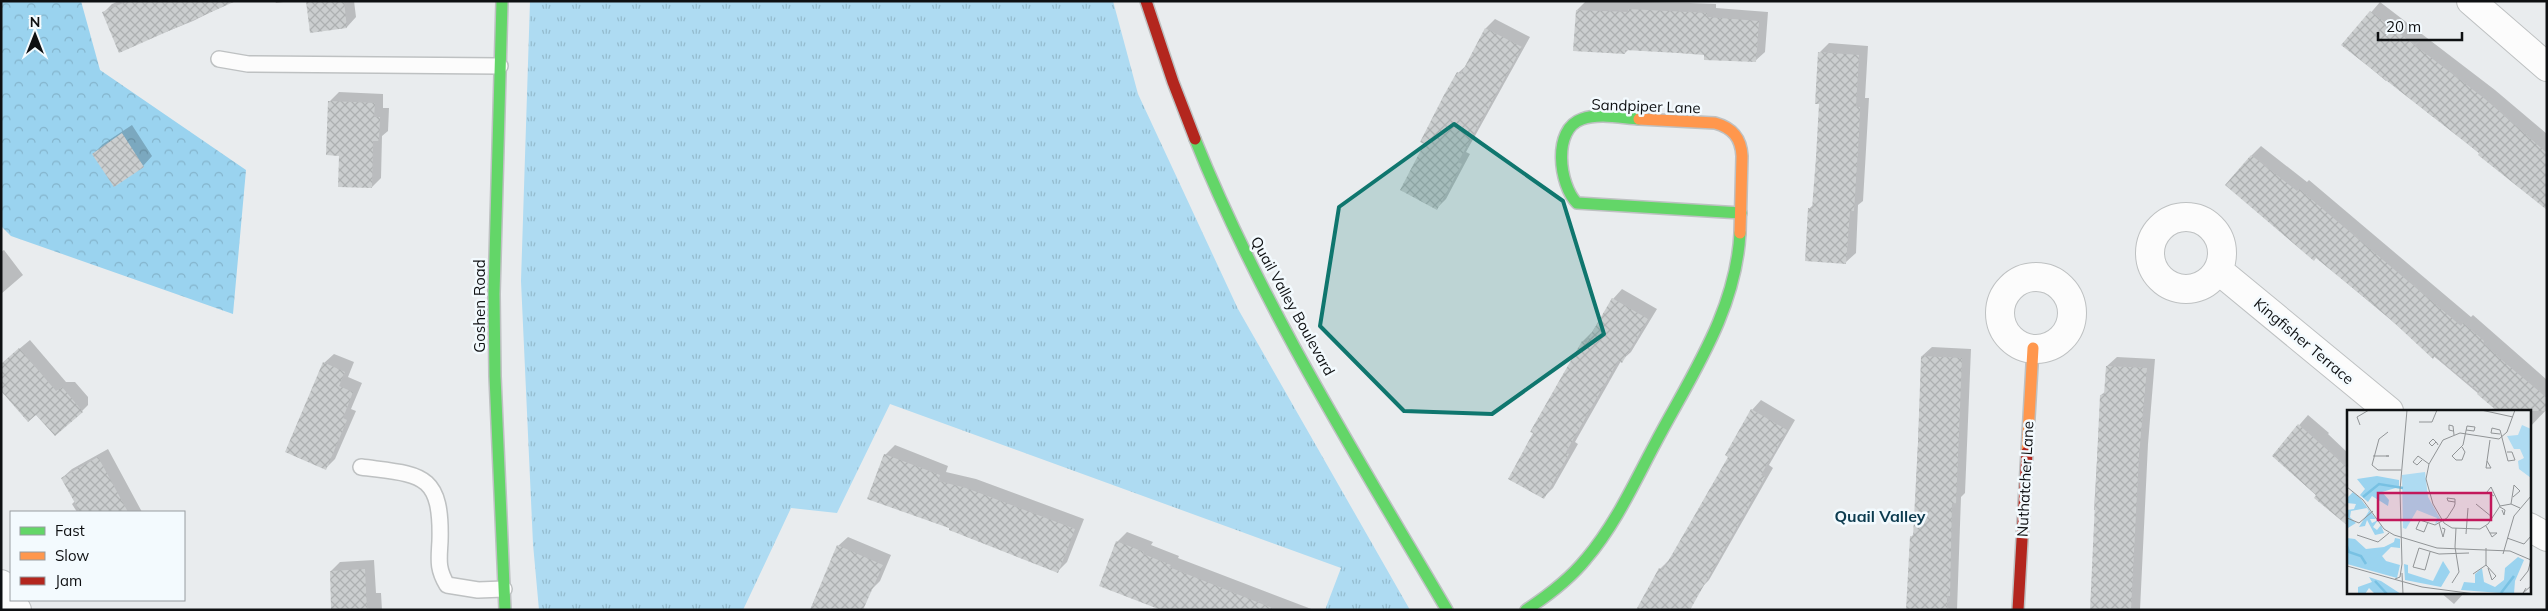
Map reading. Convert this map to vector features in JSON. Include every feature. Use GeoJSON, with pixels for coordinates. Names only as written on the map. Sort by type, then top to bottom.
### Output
{"type":"FeatureCollection","features":[{"type":"Feature","properties":{"kind":"street","name":"Goshen Road"},"geometry":{"type":"LineString","coordinates":[[502,1],[494,303],[494,376],[505,610]]}},
{"type":"Feature","properties":{"kind":"street","name":"Quail Valley Boulevard"},"geometry":{"type":"LineString","coordinates":[[1146,1],[1170,76],[1198,148],[1249,260],[1447,610]]}},
{"type":"Feature","properties":{"kind":"street"},"geometry":{"type":"LineString","coordinates":[[2471,1],[2547,68]]}},
{"type":"Feature","properties":{"kind":"street","name":"Sandpiper Lane"},"geometry":{"type":"LineString","coordinates":[[1526,610],[1569,579],[1597,546],[1705,352],[1732,288],[1738,253],[1741,213],[1742,146],[1736,133],[1728,127],[1715,123],[1588,117],[1576,122],[1566,133],[1562,158],[1563,182],[1569,196],[1577,203],[1741,213]]}},
{"type":"Feature","properties":{"kind":"street","name":"Kingfisher Terrace"},"geometry":{"type":"LineString","coordinates":[[2218,270],[2388,410]]}},
{"type":"Feature","properties":{"kind":"street","name":"Nuthatcher Lane"},"geometry":{"type":"LineString","coordinates":[[2018,610],[2033,348]]}},
{"type":"Feature","properties":{"kind":"street"},"geometry":{"type":"LineString","coordinates":[[2530,528],[2547,537]]}},
{"type":"Feature","properties":{"kind":"street"},"geometry":{"type":"LineString","coordinates":[[1,584],[10,600]]}},
{"type":"Feature","properties":{"kind":"lane"},"geometry":{"type":"LineString","coordinates":[[219,59],[248,64],[500,66]]}},
{"type":"Feature","properties":{"kind":"lane"},"geometry":{"type":"LineString","coordinates":[[361,467],[411,474],[428,482],[436,497],[440,524],[439,571],[448,585],[478,590],[504,589]]}},
{"type":"Feature","properties":{"kind":"highlighted area"},"geometry":{"type":"Polygon","coordinates":[[[1454,124],[1563,201],[1604,334],[1492,414],[1404,411],[1320,326],[1339,207],[1454,124]]]}},
{"type":"Feature","properties":{"kind":"green space"},"geometry":{"type":"Polygon","coordinates":[[[1,1],[81,1],[100,70],[246,170],[233,314],[11,236],[1,226],[1,1]]]}},
{"type":"Feature","properties":{"kind":"green space"},"geometry":{"type":"Polygon","coordinates":[[[530,1],[1113,1],[1138,94],[1238,309],[1410,610],[1325,610],[1341,568],[890,404],[837,513],[791,508],[743,610],[539,610],[533,544],[521,281],[530,1]]]}},
{"type":"Feature","properties":{"kind":"building"},"geometry":{"type":"Polygon","coordinates":[[[128,1],[236,1],[119,53],[102,12],[128,1]]]}},
{"type":"Feature","properties":{"kind":"building"},"geometry":{"type":"Polygon","coordinates":[[[306,1],[344,1],[347,28],[310,33],[306,1]]]}},
{"type":"Feature","properties":{"kind":"building"},"geometry":{"type":"Polygon","coordinates":[[[1628,9],[1707,13],[1707,17],[1759,21],[1756,62],[1704,60],[1704,55],[1678,53],[1625,50],[1625,54],[1573,51],[1576,10],[1628,12],[1628,9]]]}},
{"type":"Feature","properties":{"kind":"building"},"geometry":{"type":"Polygon","coordinates":[[[2370,11],[2485,99],[2547,153],[2547,210],[2478,155],[2479,153],[2341,45],[2370,11]]]}},
{"type":"Feature","properties":{"kind":"building"},"geometry":{"type":"Polygon","coordinates":[[[1485,28],[1522,47],[1458,162],[1462,164],[1437,210],[1400,190],[1424,144],[1420,142],[1444,95],[1457,72],[1461,74],[1485,28]]]}},
{"type":"Feature","properties":{"kind":"building"},"geometry":{"type":"Polygon","coordinates":[[[1818,52],[1859,55],[1856,107],[1860,107],[1859,133],[1854,211],[1850,211],[1846,264],[1805,261],[1808,208],[1812,209],[1816,157],[1819,104],[1815,104],[1818,52]]]}},
{"type":"Feature","properties":{"kind":"building"},"geometry":{"type":"Polygon","coordinates":[[[328,101],[375,103],[374,117],[380,117],[379,141],[373,141],[372,188],[338,187],[339,156],[326,155],[328,101]]]}},
{"type":"Feature","properties":{"kind":"building"},"geometry":{"type":"Polygon","coordinates":[[[122,133],[144,167],[114,187],[92,154],[122,133]]]}},
{"type":"Feature","properties":{"kind":"building"},"geometry":{"type":"Polygon","coordinates":[[[2251,155],[2297,191],[2299,189],[2461,326],[2463,323],[2484,341],[2483,343],[2504,362],[2547,398],[2547,411],[2496,410],[2477,394],[2479,392],[2435,356],[2433,359],[2389,318],[2316,258],[2314,261],[2225,185],[2251,155]]]}},
{"type":"Feature","properties":{"kind":"building"},"geometry":{"type":"Polygon","coordinates":[[[1612,298],[1648,319],[1622,363],[1618,361],[1566,452],[1569,454],[1544,499],[1508,479],[1533,433],[1530,432],[1582,341],[1586,343],[1612,298]]]}},
{"type":"Feature","properties":{"kind":"building"},"geometry":{"type":"Polygon","coordinates":[[[19,348],[56,391],[62,387],[83,412],[55,436],[36,415],[28,422],[1,391],[1,364],[19,348]]]}},
{"type":"Feature","properties":{"kind":"building"},"geometry":{"type":"Polygon","coordinates":[[[1921,356],[1962,358],[1956,504],[1952,503],[1950,596],[1947,596],[1947,610],[1906,610],[1910,536],[1913,537],[1921,356]]]}},
{"type":"Feature","properties":{"kind":"building"},"geometry":{"type":"Polygon","coordinates":[[[323,362],[345,372],[339,386],[353,392],[343,418],[347,420],[326,470],[285,452],[323,362]]]}},
{"type":"Feature","properties":{"kind":"building"},"geometry":{"type":"Polygon","coordinates":[[[2106,366],[2147,368],[2139,455],[2131,610],[2090,610],[2100,395],[2104,395],[2106,366]]]}},
{"type":"Feature","properties":{"kind":"building"},"geometry":{"type":"Polygon","coordinates":[[[1751,409],[1787,430],[1761,475],[1765,477],[1690,610],[1636,610],[1659,568],[1663,570],[1728,457],[1725,455],[1751,409]]]}},
{"type":"Feature","properties":{"kind":"building"},"geometry":{"type":"Polygon","coordinates":[[[2298,424],[2347,467],[2347,525],[2314,498],[2316,495],[2272,456],[2298,424]]]}},
{"type":"Feature","properties":{"kind":"building"},"geometry":{"type":"Polygon","coordinates":[[[884,454],[940,475],[938,481],[966,488],[1075,529],[1058,573],[949,530],[949,528],[867,499],[884,454]]]}},
{"type":"Feature","properties":{"kind":"building"},"geometry":{"type":"Polygon","coordinates":[[[98,457],[127,511],[79,511],[61,478],[98,457]]]}},
{"type":"Feature","properties":{"kind":"building"},"geometry":{"type":"Polygon","coordinates":[[[1116,541],[1171,565],[1169,567],[1272,608],[1272,610],[1161,610],[1099,586],[1116,541]]]}},
{"type":"Feature","properties":{"kind":"building"},"geometry":{"type":"Polygon","coordinates":[[[837,545],[883,565],[863,610],[810,610],[837,545]]]}},
{"type":"Feature","properties":{"kind":"building"},"geometry":{"type":"Polygon","coordinates":[[[365,569],[367,610],[331,610],[330,571],[365,569]]]}},
{"type":"Feature","properties":{"kind":"traffic: fast"},"geometry":{"type":"LineString","coordinates":[[502,1],[494,294],[495,376],[505,610]]}},
{"type":"Feature","properties":{"kind":"traffic: fast"},"geometry":{"type":"LineString","coordinates":[[1639,119],[1596,116],[1582,119],[1572,125],[1562,145],[1562,158],[1566,184],[1577,203],[1741,213]]}},
{"type":"Feature","properties":{"kind":"traffic: fast"},"geometry":{"type":"LineString","coordinates":[[1195,139],[1221,200],[1280,320],[1345,437],[1447,610]]}},
{"type":"Feature","properties":{"kind":"traffic: fast"},"geometry":{"type":"LineString","coordinates":[[1526,610],[1543,599],[1573,574],[1597,546],[1624,502],[1710,341],[1730,289],[1737,262],[1740,233]]}},
{"type":"Feature","properties":{"kind":"traffic: slow"},"geometry":{"type":"LineString","coordinates":[[1639,119],[1715,123],[1727,128],[1735,135],[1740,144],[1742,156],[1740,233]]}},
{"type":"Feature","properties":{"kind":"traffic: slow"},"geometry":{"type":"LineString","coordinates":[[2027,452],[2033,348]]}},
{"type":"Feature","properties":{"kind":"traffic: jam"},"geometry":{"type":"LineString","coordinates":[[1146,1],[1173,82],[1195,139]]}},
{"type":"Feature","properties":{"kind":"traffic: jam"},"geometry":{"type":"LineString","coordinates":[[2018,610],[2027,452]]}},
{"type":"Feature","properties":{"kind":"district","name":"Quail Valley"},"geometry":{"type":"Point","coordinates":[1880,516]}}]}
